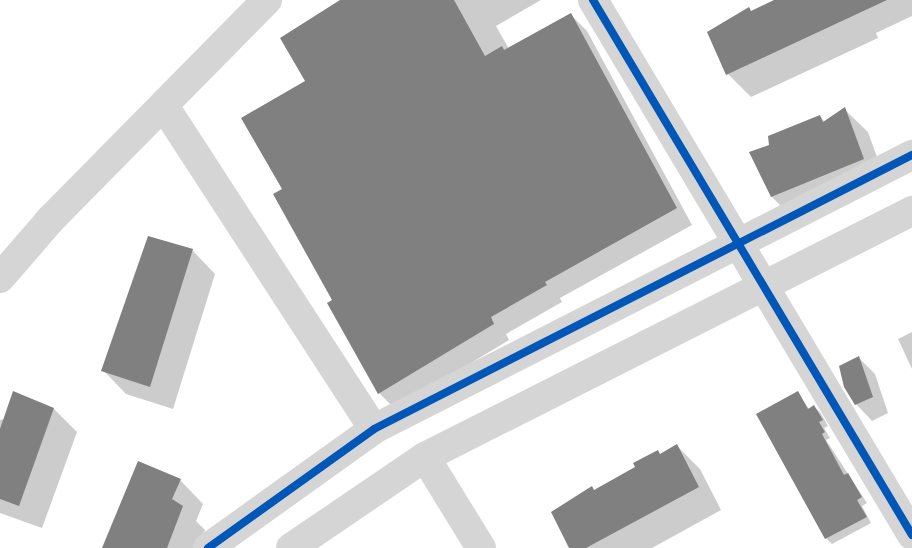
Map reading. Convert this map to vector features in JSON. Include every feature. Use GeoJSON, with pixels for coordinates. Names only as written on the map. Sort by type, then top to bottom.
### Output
{"type":"FeatureCollection","features":[{"type":"Feature","properties":{"kind":"street"},"geometry":{"type":"LineString","coordinates":[[0,278],[267,0]]}},
{"type":"Feature","properties":{"kind":"street"},"geometry":{"type":"LineString","coordinates":[[593,0],[912,535]]}},
{"type":"Feature","properties":{"kind":"street"},"geometry":{"type":"LineString","coordinates":[[164,106],[374,429]]}},
{"type":"Feature","properties":{"kind":"street"},"geometry":{"type":"LineString","coordinates":[[208,548],[374,429],[912,155]]}},
{"type":"Feature","properties":{"kind":"street"},"geometry":{"type":"LineString","coordinates":[[291,548],[425,457],[912,211]]}},
{"type":"Feature","properties":{"kind":"street"},"geometry":{"type":"LineString","coordinates":[[425,457],[481,548]]}},
{"type":"Feature","properties":{"kind":"building"},"geometry":{"type":"Polygon","coordinates":[[[340,0],[454,0],[485,56],[502,46],[504,50],[571,13],[677,208],[545,282],[547,285],[491,317],[494,324],[378,394],[327,303],[332,300],[273,194],[282,189],[241,118],[305,81],[280,38],[340,0]]]}},
{"type":"Feature","properties":{"kind":"building"},"geometry":{"type":"Polygon","coordinates":[[[774,0],[887,0],[726,75],[707,32],[749,7],[751,11],[774,0]]]}},
{"type":"Feature","properties":{"kind":"building"},"geometry":{"type":"Polygon","coordinates":[[[845,107],[864,159],[771,197],[749,152],[769,145],[768,136],[820,115],[823,122],[845,107]]]}},
{"type":"Feature","properties":{"kind":"building"},"geometry":{"type":"Polygon","coordinates":[[[148,236],[193,249],[150,387],[101,371],[148,236]]]}},
{"type":"Feature","properties":{"kind":"building"},"geometry":{"type":"Polygon","coordinates":[[[859,356],[873,397],[855,405],[844,387],[839,366],[859,356]]]}},
{"type":"Feature","properties":{"kind":"building"},"geometry":{"type":"Polygon","coordinates":[[[13,391],[54,408],[19,506],[0,499],[0,429],[13,391]]]}},
{"type":"Feature","properties":{"kind":"building"},"geometry":{"type":"Polygon","coordinates":[[[798,391],[808,409],[814,405],[823,420],[819,422],[825,432],[822,434],[844,475],[848,473],[862,497],[857,500],[867,517],[825,539],[756,414],[798,391]]]}},
{"type":"Feature","properties":{"kind":"building"},"geometry":{"type":"Polygon","coordinates":[[[677,444],[699,487],[586,548],[569,548],[551,512],[592,486],[594,490],[635,467],[633,463],[658,450],[660,454],[677,444]]]}},
{"type":"Feature","properties":{"kind":"building"},"geometry":{"type":"Polygon","coordinates":[[[138,461],[181,479],[172,499],[183,506],[167,548],[102,548],[138,461]]]}},
{"type":"Feature","properties":{"kind":"cycle path"},"geometry":{"type":"LineString","coordinates":[[593,0],[912,535]]}},
{"type":"Feature","properties":{"kind":"cycle path"},"geometry":{"type":"LineString","coordinates":[[208,548],[374,429],[912,155]]}}]}
